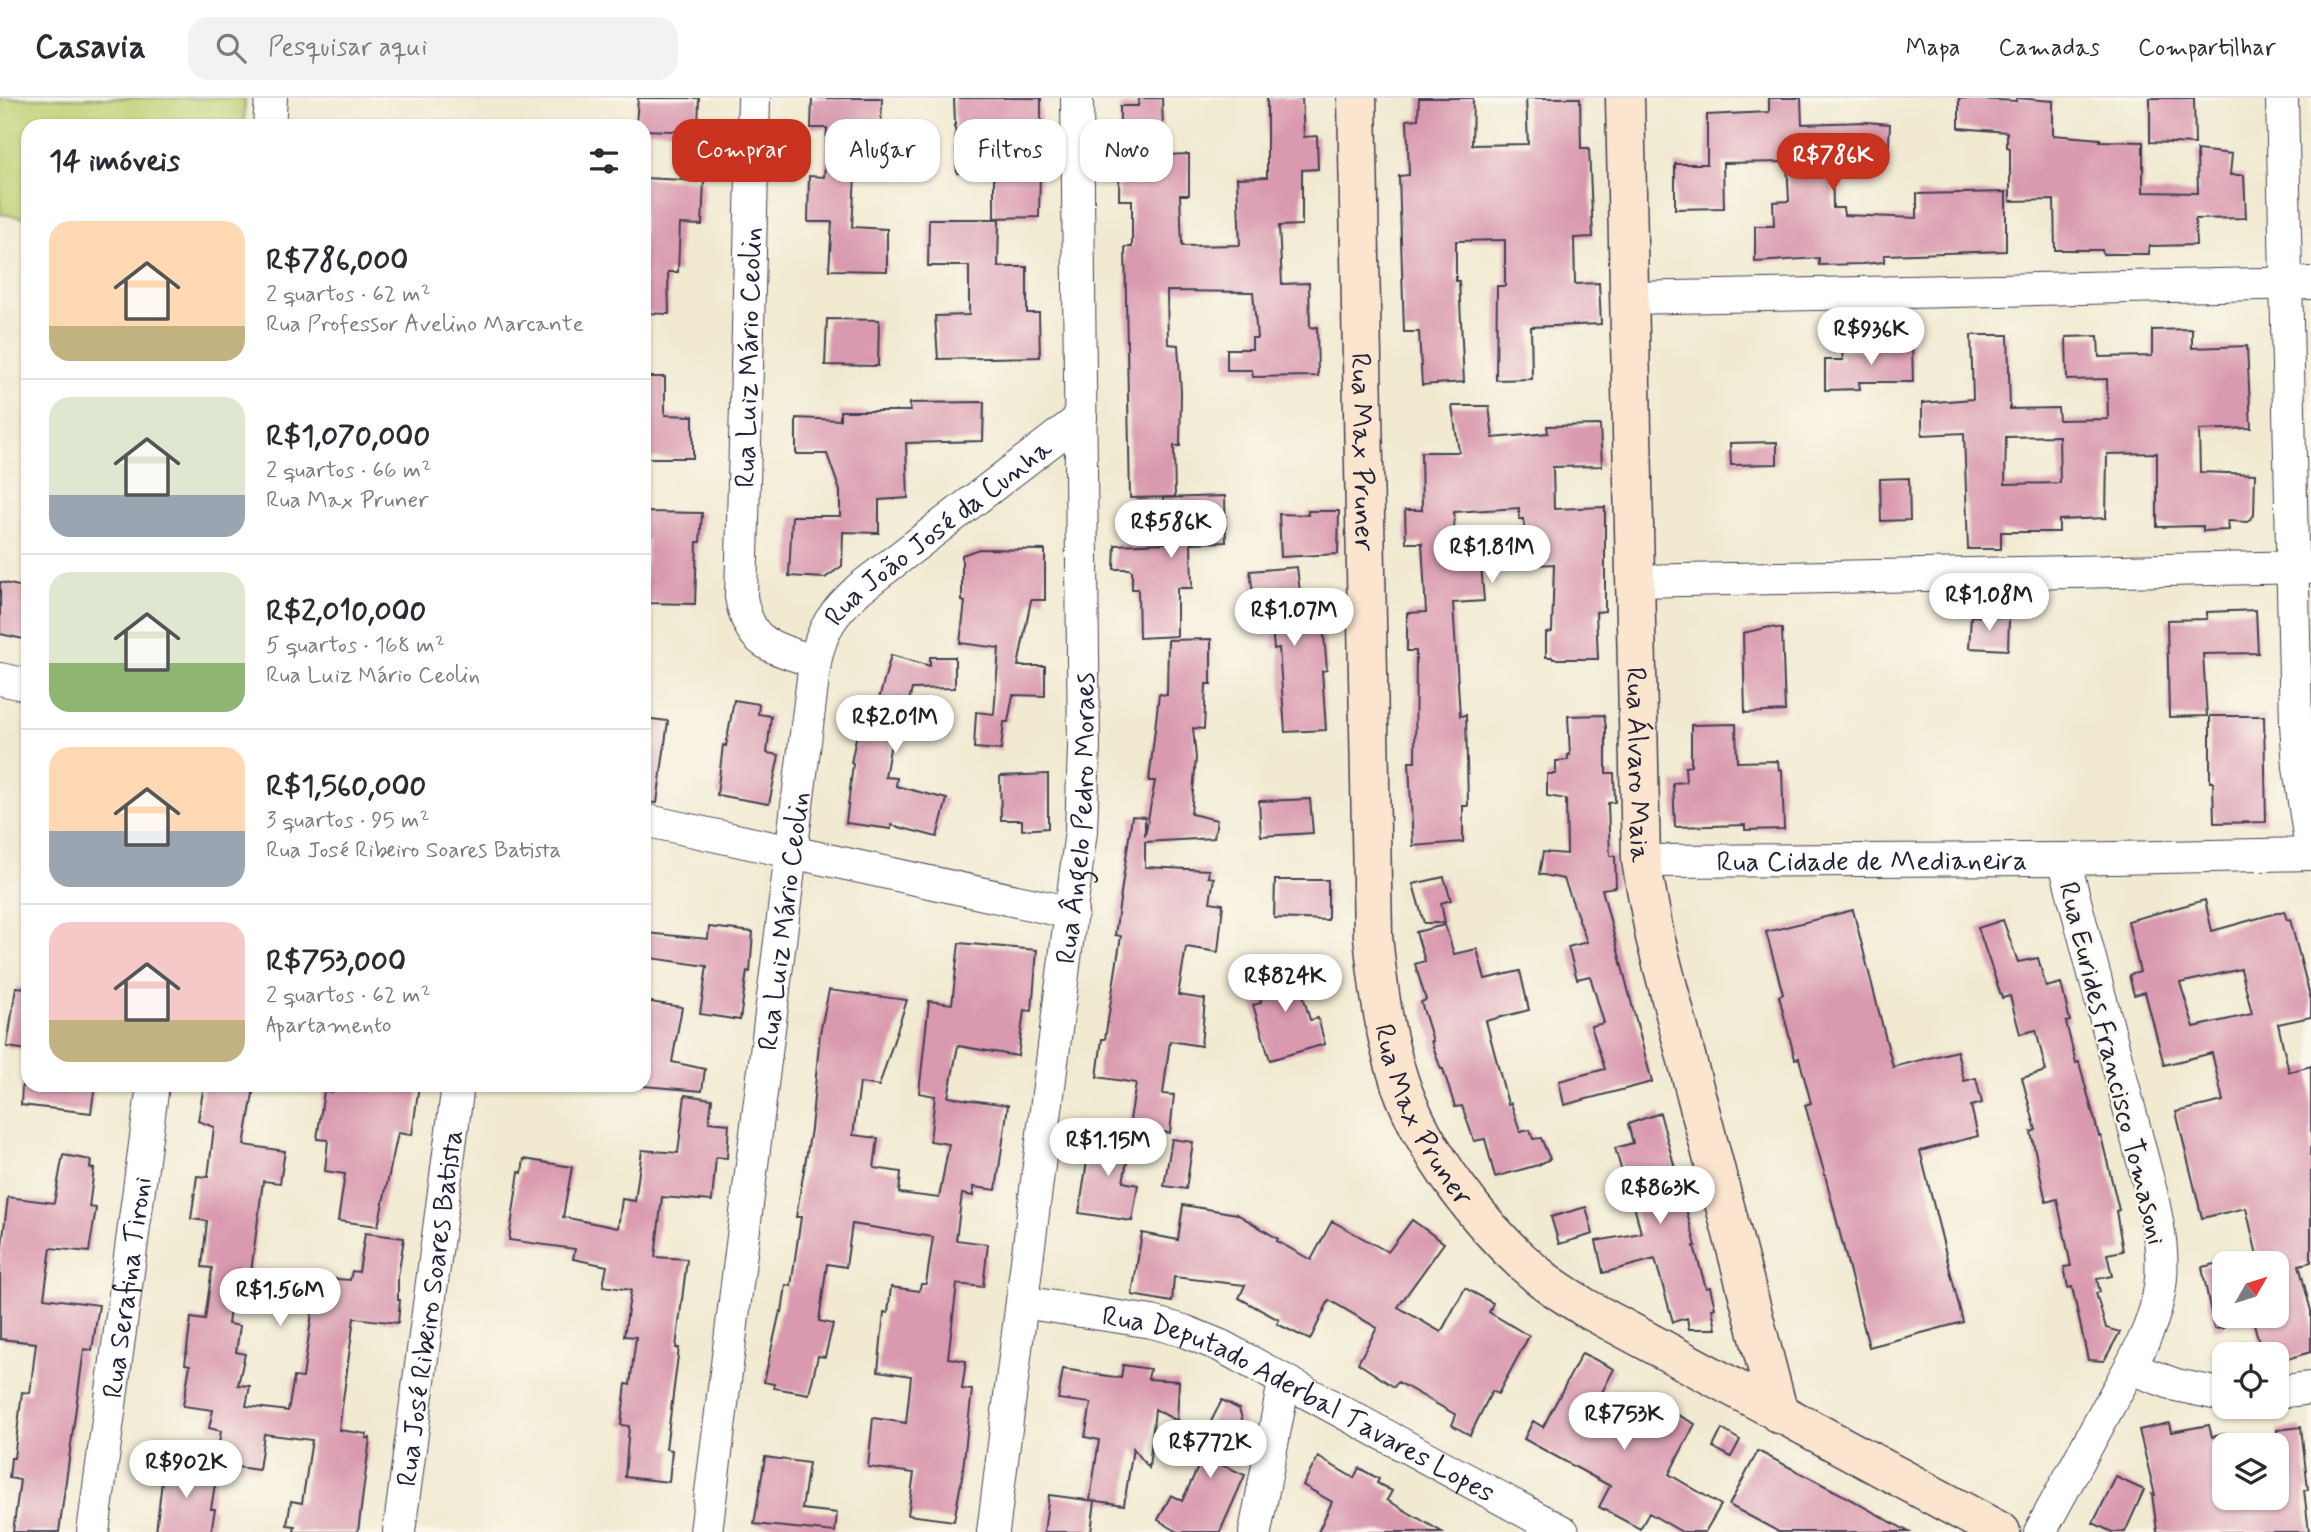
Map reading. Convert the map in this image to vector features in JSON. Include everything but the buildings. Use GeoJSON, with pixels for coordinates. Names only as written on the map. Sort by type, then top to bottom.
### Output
{"type":"FeatureCollection","features":[{"type":"Feature","properties":{"kind":"street"},"geometry":{"type":"LineString","coordinates":[[270,119],[271,98]]}},
{"type":"Feature","properties":{"kind":"street","name":"Rua Luiz Mário Ceolin"},"geometry":{"type":"LineString","coordinates":[[706,1532],[814,662],[771,646],[754,635],[745,616],[741,597],[754,98]]}},
{"type":"Feature","properties":{"kind":"street","name":"Rua Ângelo Pedro Moraes"},"geometry":{"type":"LineString","coordinates":[[993,1532],[1081,831],[1084,748],[1077,98]]}},
{"type":"Feature","properties":{"kind":"street","name":"Rua Max Pruner"},"geometry":{"type":"LineString","coordinates":[[1357,98],[1373,936],[1379,998],[1401,1084],[1417,1121],[1466,1199],[1498,1236],[1539,1276],[1584,1307],[2001,1532]]}},
{"type":"Feature","properties":{"kind":"street","name":"Rua Álvaro Maia"},"geometry":{"type":"LineString","coordinates":[[1625,98],[1641,861],[1655,937],[1779,1413]]}},
{"type":"Feature","properties":{"kind":"street"},"geometry":{"type":"LineString","coordinates":[[2282,98],[2299,284],[2302,567],[2296,735],[2311,851]]}},
{"type":"Feature","properties":{"kind":"street"},"geometry":{"type":"LineString","coordinates":[[1629,298],[2299,284]]}},
{"type":"Feature","properties":{"kind":"street","name":"Rua João José da Cunha"},"geometry":{"type":"LineString","coordinates":[[814,662],[819,641],[839,606],[1081,418]]}},
{"type":"Feature","properties":{"kind":"street"},"geometry":{"type":"LineString","coordinates":[[1636,581],[2302,567]]}},
{"type":"Feature","properties":{"kind":"street"},"geometry":{"type":"LineString","coordinates":[[0,679],[21,684]]}},
{"type":"Feature","properties":{"kind":"street"},"geometry":{"type":"LineString","coordinates":[[651,822],[1072,913]]}},
{"type":"Feature","properties":{"kind":"street","name":"Rua Cidade de Medianeira"},"geometry":{"type":"LineString","coordinates":[[1641,861],[2064,859],[2311,851]]}},
{"type":"Feature","properties":{"kind":"street","name":"Rua Eurides Francisco Tomasoni"},"geometry":{"type":"LineString","coordinates":[[2040,1532],[2130,1368],[2158,1300],[2162,1269],[2161,1244],[2151,1192],[2064,859]]}},
{"type":"Feature","properties":{"kind":"street","name":"Rua Serafina Tironi"},"geometry":{"type":"LineString","coordinates":[[93,1532],[152,1092]]}},
{"type":"Feature","properties":{"kind":"street","name":"Rua José Ribeiro Soares Batista"},"geometry":{"type":"LineString","coordinates":[[399,1532],[457,1092]]}},
{"type":"Feature","properties":{"kind":"street","name":"Rua Deputado Aderbal Tavares Lopes"},"geometry":{"type":"LineString","coordinates":[[1022,1302],[1152,1322],[1222,1346],[1563,1532]]}},
{"type":"Feature","properties":{"kind":"street"},"geometry":{"type":"LineString","coordinates":[[2130,1368],[2176,1385],[2212,1392]]}},
{"type":"Feature","properties":{"kind":"street"},"geometry":{"type":"LineString","coordinates":[[1255,1532],[1284,1381]]}},
{"type":"Feature","properties":{"kind":"street"},"geometry":{"type":"LineString","coordinates":[[2289,1391],[2311,1388]]}},
{"type":"Feature","properties":{"kind":"green space"},"geometry":{"type":"Polygon","coordinates":[[[0,98],[245,98],[244,119],[21,119],[21,217],[0,214],[0,98]]]}}]}
